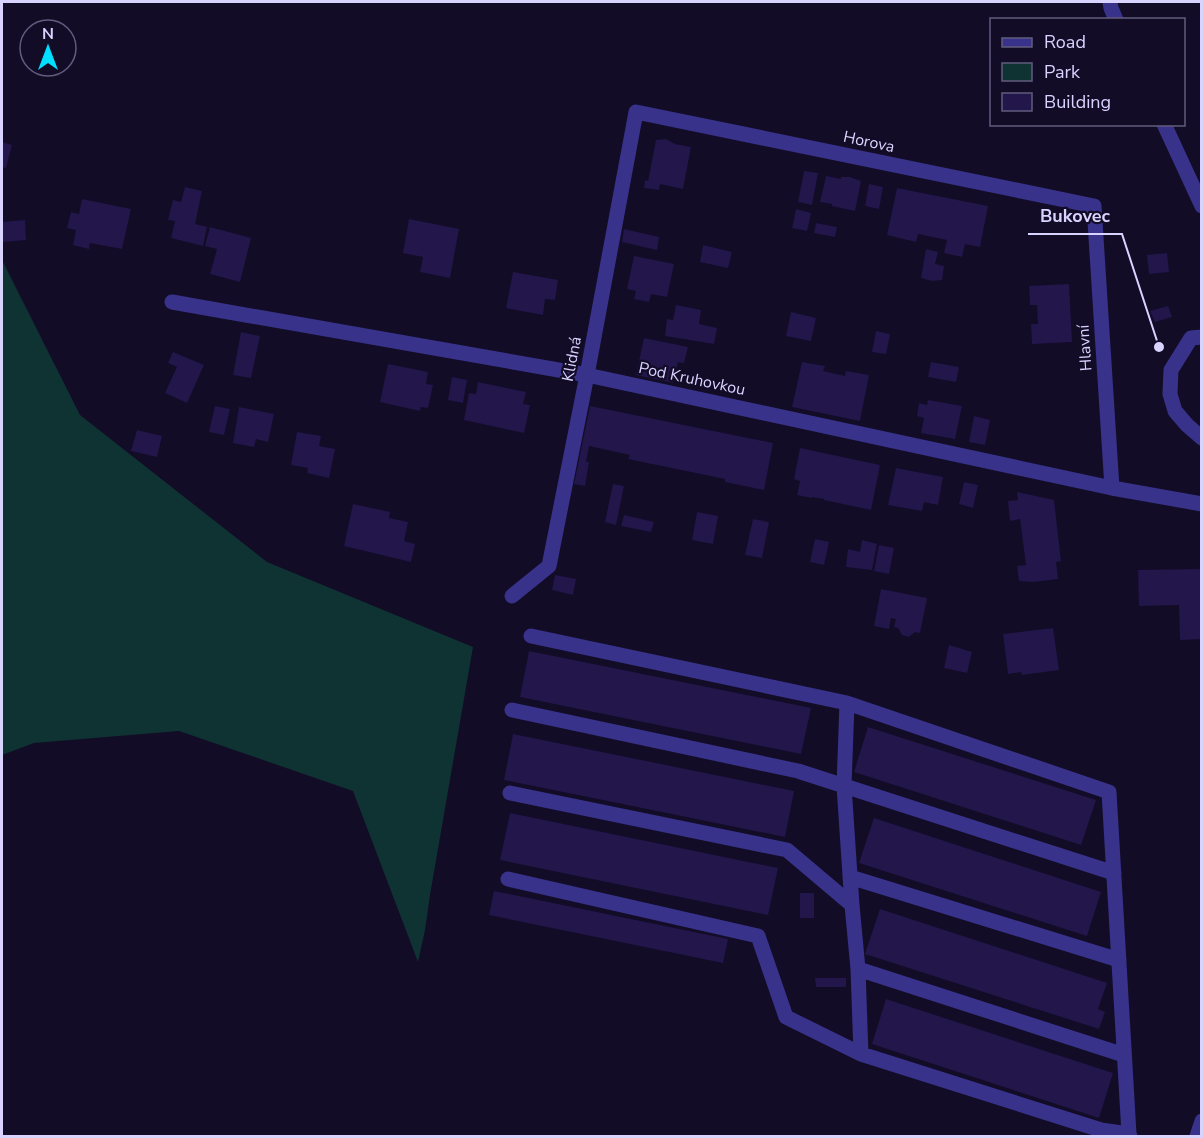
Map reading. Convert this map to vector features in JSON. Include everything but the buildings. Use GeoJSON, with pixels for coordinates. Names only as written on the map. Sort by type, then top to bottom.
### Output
{"type":"FeatureCollection","features":[{"type":"Feature","properties":{"kind":"street"},"geometry":{"type":"LineString","coordinates":[[1110,2],[1115,18]]}},
{"type":"Feature","properties":{"kind":"street","name":"Horova"},"geometry":{"type":"LineString","coordinates":[[636,112],[1094,206]]}},
{"type":"Feature","properties":{"kind":"street","name":"Klidná"},"geometry":{"type":"LineString","coordinates":[[512,596],[549,566],[588,375],[636,112]]}},
{"type":"Feature","properties":{"kind":"street"},"geometry":{"type":"LineString","coordinates":[[1165,126],[1202,206]]}},
{"type":"Feature","properties":{"kind":"street","name":"Hlavní"},"geometry":{"type":"LineString","coordinates":[[1094,206],[1112,488]]}},
{"type":"Feature","properties":{"kind":"street","name":"Pod Kruhovkou"},"geometry":{"type":"LineString","coordinates":[[172,302],[588,375],[1112,488],[1202,504]]}},
{"type":"Feature","properties":{"kind":"street"},"geometry":{"type":"LineString","coordinates":[[1202,337],[1191,338],[1171,370],[1170,394],[1175,411],[1202,438]]}},
{"type":"Feature","properties":{"kind":"street"},"geometry":{"type":"LineString","coordinates":[[508,879],[758,936],[786,1017],[861,1054],[1101,1130],[1129,1136],[1109,792],[847,703],[531,636]]}},
{"type":"Feature","properties":{"kind":"street"},"geometry":{"type":"LineString","coordinates":[[847,703],[844,786],[858,969],[861,1054]]}},
{"type":"Feature","properties":{"kind":"street"},"geometry":{"type":"LineString","coordinates":[[512,710],[798,771],[1114,873]]}},
{"type":"Feature","properties":{"kind":"street"},"geometry":{"type":"LineString","coordinates":[[510,793],[787,850],[852,905]]}},
{"type":"Feature","properties":{"kind":"street"},"geometry":{"type":"LineString","coordinates":[[850,877],[1119,960]]}},
{"type":"Feature","properties":{"kind":"street"},"geometry":{"type":"LineString","coordinates":[[858,969],[1124,1055]]}},
{"type":"Feature","properties":{"kind":"street"},"geometry":{"type":"LineString","coordinates":[[1197,1137],[1202,1121]]}},
{"type":"Feature","properties":{"kind":"green space"},"geometry":{"type":"Polygon","coordinates":[[[2,260],[80,415],[267,562],[473,647],[418,962],[353,791],[179,731],[34,743],[2,755],[2,260]]]}},
{"type":"Feature","properties":{"kind":"place","name":"Bukovec"},"geometry":{"type":"Point","coordinates":[1159,347]}}]}
